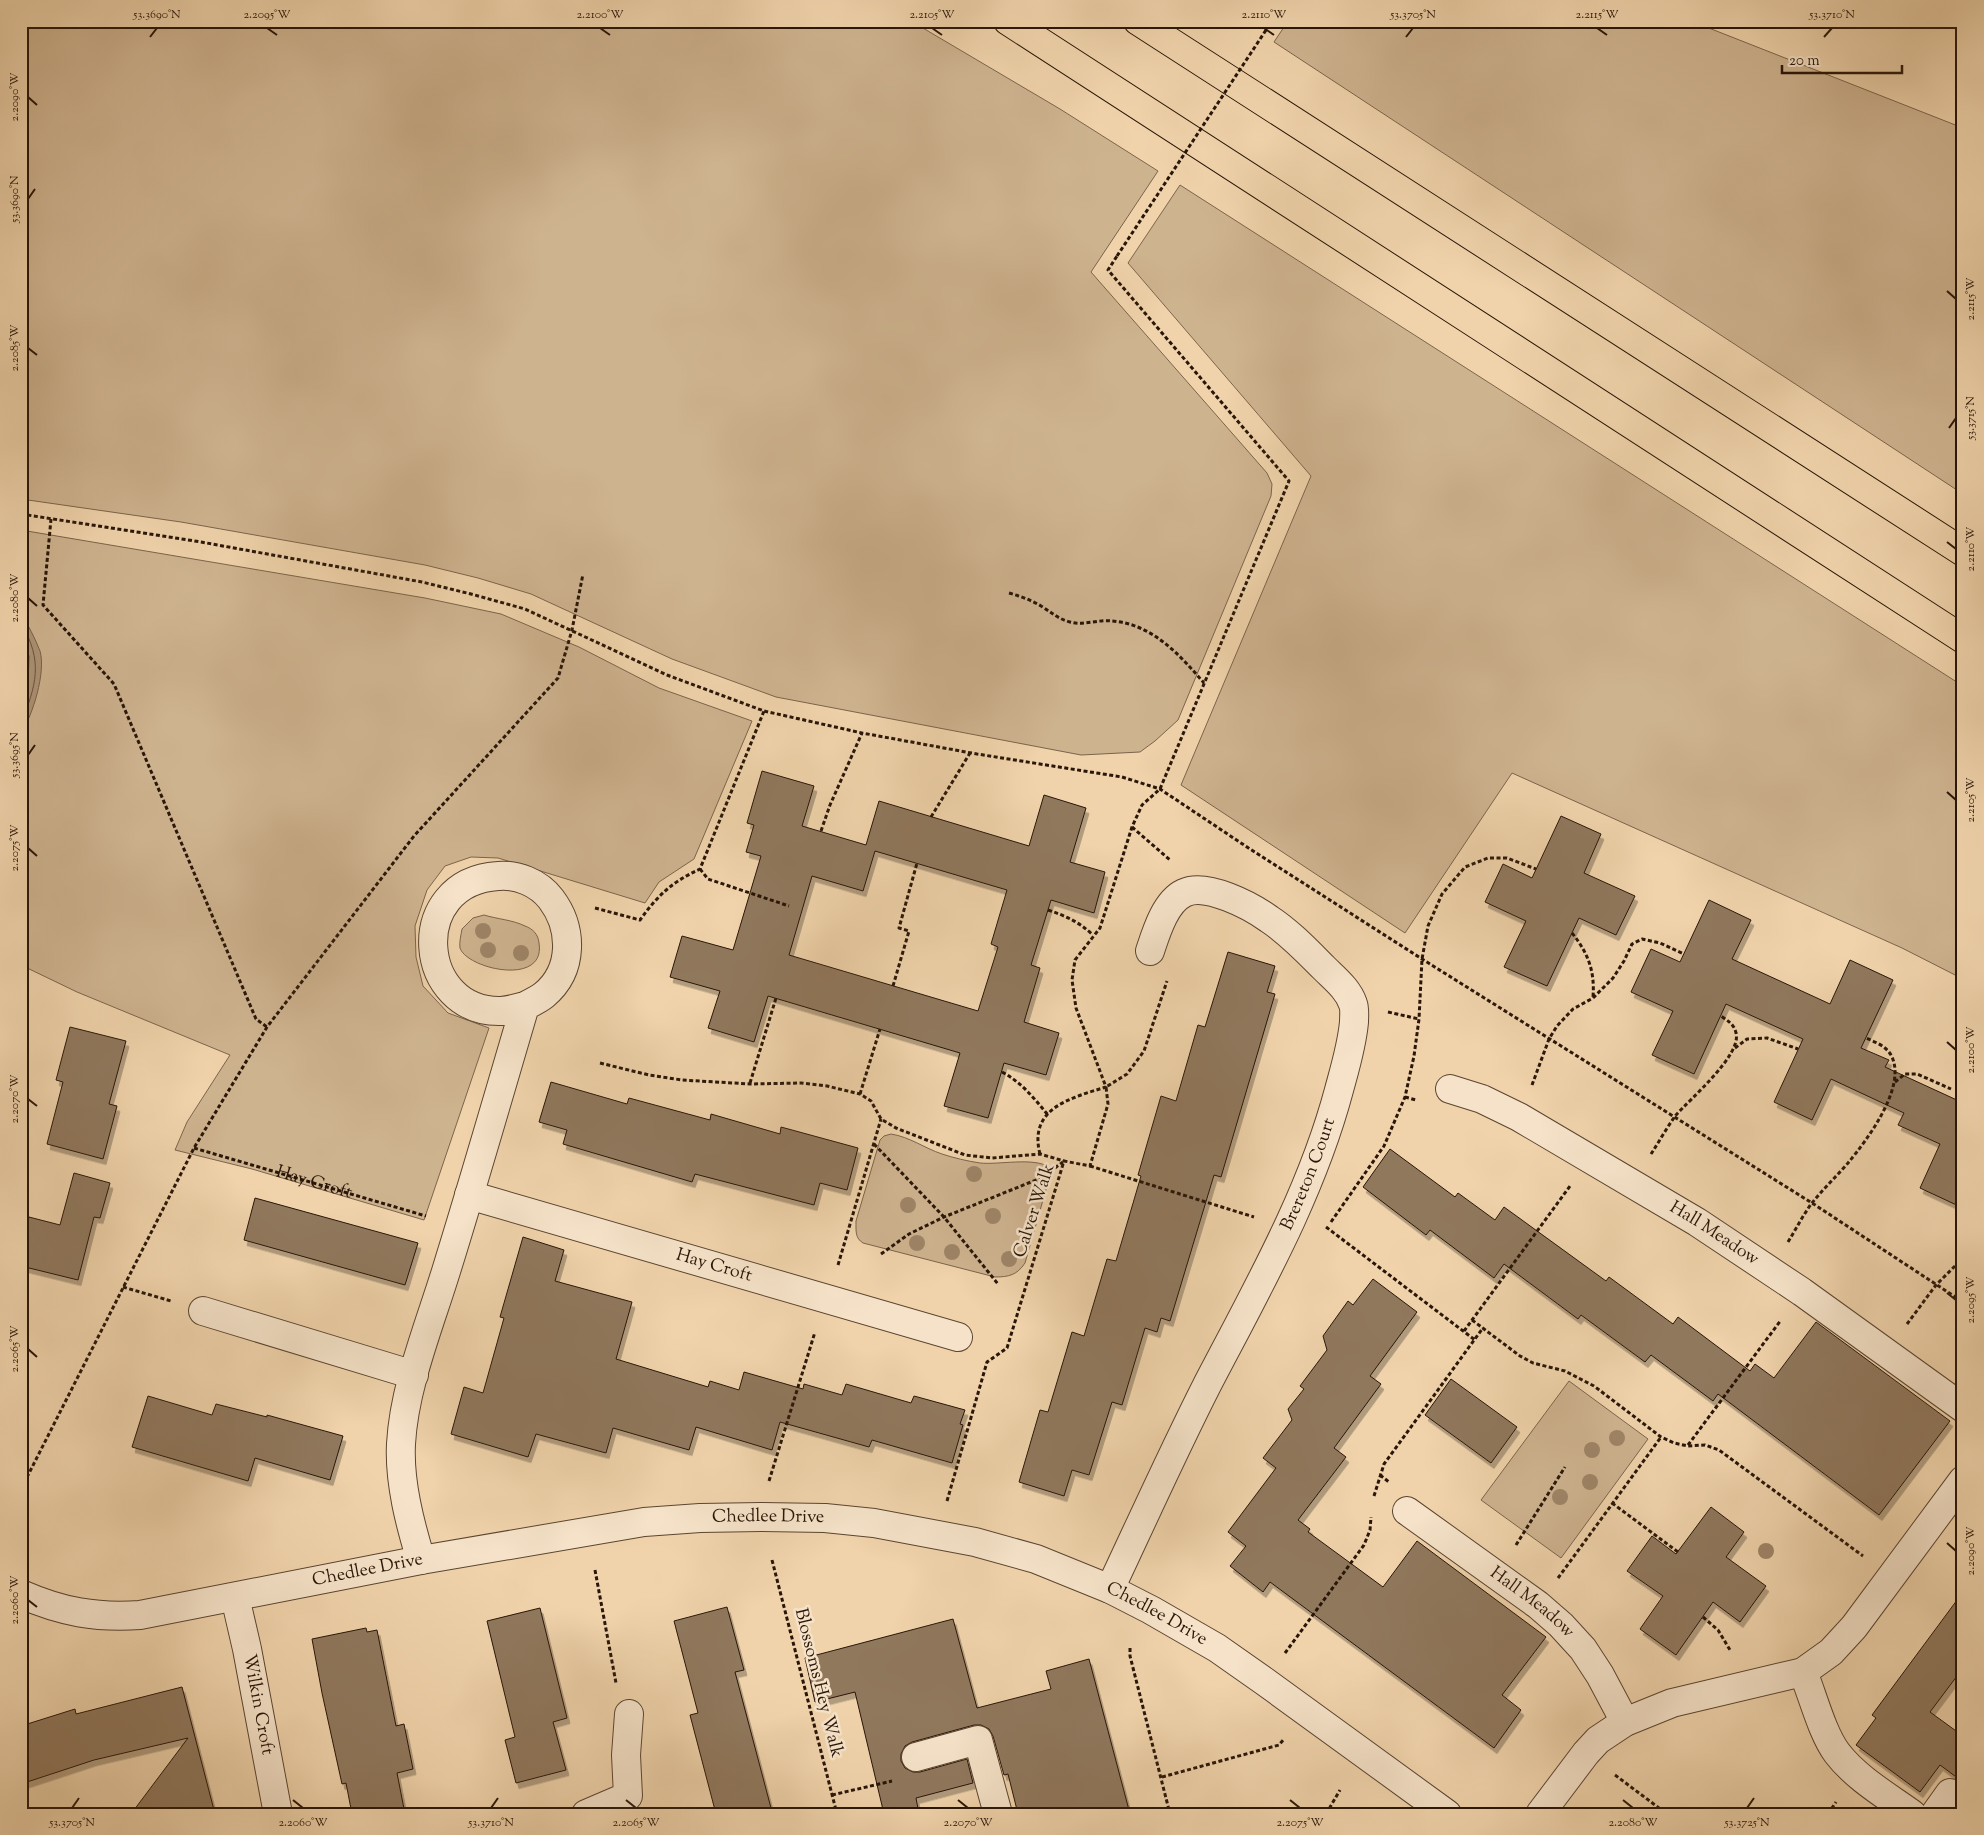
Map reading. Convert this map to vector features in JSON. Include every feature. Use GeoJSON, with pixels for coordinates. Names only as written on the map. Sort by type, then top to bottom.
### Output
{"type":"FeatureCollection","features":[{"type":"Feature","properties":{"kind":"highway"},"geometry":{"type":"LineString","coordinates":[[1008,21],[1963,639]]}},
{"type":"Feature","properties":{"kind":"highway"},"geometry":{"type":"LineString","coordinates":[[1138,21],[1963,552]]}},
{"type":"Feature","properties":{"kind":"street"},"geometry":{"type":"LineString","coordinates":[[507,875],[529,881],[547,893],[560,911],[567,932],[567,955],[559,976],[545,995],[525,1006],[502,1011],[480,1008],[459,998],[444,981],[434,961],[432,939],[437,918],[448,899],[465,885],[485,876],[507,875]]}},
{"type":"Feature","properties":{"kind":"street"},"geometry":{"type":"LineString","coordinates":[[1150,952],[1170,904],[1184,892],[1205,889]]}},
{"type":"Feature","properties":{"kind":"street","name":"Brereton Court"},"geometry":{"type":"LineString","coordinates":[[1110,1589],[1207,1386],[1293,1217],[1320,1151],[1334,1108],[1354,1022],[1354,1005],[1345,989],[1308,952],[1270,919],[1236,901],[1205,889]]}},
{"type":"Feature","properties":{"kind":"street"},"geometry":{"type":"LineString","coordinates":[[421,1560],[414,1536],[402,1473],[401,1444],[405,1413],[414,1375],[470,1196],[525,1006]]}},
{"type":"Feature","properties":{"kind":"street","name":"Hall Meadow"},"geometry":{"type":"LineString","coordinates":[[1450,1089],[1482,1099],[1520,1117],[1633,1183],[1771,1270],[1963,1408]]}},
{"type":"Feature","properties":{"kind":"street","name":"Hay Croft"},"geometry":{"type":"LineString","coordinates":[[470,1196],[958,1337]]}},
{"type":"Feature","properties":{"kind":"street"},"geometry":{"type":"LineString","coordinates":[[203,1310],[414,1375]]}},
{"type":"Feature","properties":{"kind":"street"},"geometry":{"type":"LineString","coordinates":[[1540,1814],[1598,1740],[1625,1722],[1672,1703],[1803,1672],[1831,1652],[1854,1627],[1963,1480]]}},
{"type":"Feature","properties":{"kind":"street","name":"Hall Meadow"},"geometry":{"type":"LineString","coordinates":[[1407,1511],[1538,1605],[1561,1625],[1583,1649],[1600,1675],[1625,1722]]}},
{"type":"Feature","properties":{"kind":"street","name":"Chedlee Drive"},"geometry":{"type":"LineString","coordinates":[[21,1594],[48,1605],[83,1614],[111,1617],[140,1615],[421,1560],[644,1522],[700,1518],[825,1518],[874,1523],[975,1542],[1036,1559],[1110,1589],[1217,1648],[1447,1814]]}},
{"type":"Feature","properties":{"kind":"street","name":"Wilkin Croft"},"geometry":{"type":"LineString","coordinates":[[235,1597],[278,1814]]}},
{"type":"Feature","properties":{"kind":"street"},"geometry":{"type":"LineString","coordinates":[[1803,1672],[1827,1737],[1837,1754],[1858,1774],[1912,1814]]}},
{"type":"Feature","properties":{"kind":"street"},"geometry":{"type":"LineString","coordinates":[[586,1814],[629,1805],[626,1755],[629,1714]]}},
{"type":"Feature","properties":{"kind":"street"},"geometry":{"type":"LineString","coordinates":[[916,1757],[978,1740],[998,1814]]}},
{"type":"Feature","properties":{"kind":"path"},"geometry":{"type":"LineString","coordinates":[[1090,1166],[1108,1104],[1106,1087],[1076,1008],[1072,980],[1075,960],[1100,928],[1132,827],[1142,804],[1160,789],[1290,481],[1108,270],[1272,21]]}},
{"type":"Feature","properties":{"kind":"path"},"geometry":{"type":"LineString","coordinates":[[21,514],[201,542],[422,582],[525,609],[667,675],[764,711],[862,733],[970,753],[1122,777],[1160,789],[1422,959],[1676,1116],[1963,1302]]}},
{"type":"Feature","properties":{"kind":"path"},"geometry":{"type":"LineString","coordinates":[[51,519],[43,605],[114,684],[256,1019],[267,1027]]}},
{"type":"Feature","properties":{"kind":"path"},"geometry":{"type":"LineString","coordinates":[[21,1489],[194,1148],[267,1027],[414,836],[558,678],[572,630],[583,574]]}},
{"type":"Feature","properties":{"kind":"path"},"geometry":{"type":"LineString","coordinates":[[1009,592],[1041,606],[1059,619],[1073,623],[1111,620],[1133,624],[1155,635],[1180,655],[1204,683]]}},
{"type":"Feature","properties":{"kind":"path"},"geometry":{"type":"LineString","coordinates":[[560,911],[581,904],[640,920],[665,889],[700,869],[764,711]]}},
{"type":"Feature","properties":{"kind":"path"},"geometry":{"type":"LineString","coordinates":[[821,831],[846,767],[862,733]]}},
{"type":"Feature","properties":{"kind":"path"},"geometry":{"type":"LineString","coordinates":[[931,817],[970,753]]}},
{"type":"Feature","properties":{"kind":"path"},"geometry":{"type":"LineString","coordinates":[[1132,827],[1205,889]]}},
{"type":"Feature","properties":{"kind":"path"},"geometry":{"type":"LineString","coordinates":[[1327,1228],[1384,1146],[1405,1097],[1414,1056],[1419,1019],[1422,959],[1428,926],[1442,894],[1465,867],[1488,858],[1507,858],[1536,869]]}},
{"type":"Feature","properties":{"kind":"path"},"geometry":{"type":"LineString","coordinates":[[893,986],[909,931],[898,928],[917,863]]}},
{"type":"Feature","properties":{"kind":"path"},"geometry":{"type":"LineString","coordinates":[[700,869],[708,879],[789,906]]}},
{"type":"Feature","properties":{"kind":"path"},"geometry":{"type":"LineString","coordinates":[[1048,910],[1067,916],[1093,935]]}},
{"type":"Feature","properties":{"kind":"path"},"geometry":{"type":"LineString","coordinates":[[1572,933],[1582,946],[1590,964],[1594,980],[1593,998]]}},
{"type":"Feature","properties":{"kind":"path"},"geometry":{"type":"LineString","coordinates":[[1520,1117],[1549,1039],[1557,1026],[1573,1009],[1593,998],[1613,978],[1632,944],[1642,939],[1660,943],[1684,954]]}},
{"type":"Feature","properties":{"kind":"path"},"geometry":{"type":"LineString","coordinates":[[1040,1154],[1037,1141],[1040,1124],[1054,1106],[1066,1100],[1106,1087],[1127,1074],[1144,1051],[1174,959],[1150,952]]}},
{"type":"Feature","properties":{"kind":"path"},"geometry":{"type":"LineString","coordinates":[[750,1084],[776,998]]}},
{"type":"Feature","properties":{"kind":"path"},"geometry":{"type":"LineString","coordinates":[[1721,1016],[1731,1023],[1737,1034],[1734,1049]]}},
{"type":"Feature","properties":{"kind":"path"},"geometry":{"type":"LineString","coordinates":[[860,1094],[880,1029]]}},
{"type":"Feature","properties":{"kind":"path"},"geometry":{"type":"LineString","coordinates":[[1633,1183],[1676,1116],[1717,1071],[1734,1049],[1747,1039],[1767,1038],[1798,1049]]}},
{"type":"Feature","properties":{"kind":"path"},"geometry":{"type":"LineString","coordinates":[[1771,1270],[1812,1203],[1849,1162],[1876,1123],[1890,1098],[1895,1082],[1895,1069],[1891,1054],[1879,1044],[1866,1038]]}},
{"type":"Feature","properties":{"kind":"path"},"geometry":{"type":"LineString","coordinates":[[600,1063],[649,1075],[682,1080],[750,1084],[801,1083],[827,1086],[860,1094],[871,1101],[881,1119],[896,1128],[965,1155],[992,1158],[1040,1154],[1064,1161]]}},
{"type":"Feature","properties":{"kind":"path"},"geometry":{"type":"LineString","coordinates":[[1002,1072],[1013,1078],[1034,1097],[1048,1114]]}},
{"type":"Feature","properties":{"kind":"path"},"geometry":{"type":"LineString","coordinates":[[1895,1082],[1905,1074],[1917,1074],[1951,1089]]}},
{"type":"Feature","properties":{"kind":"path"},"geometry":{"type":"LineString","coordinates":[[874,1144],[944,1217],[998,1284]]}},
{"type":"Feature","properties":{"kind":"path","name":"Hay Croft"},"geometry":{"type":"LineString","coordinates":[[194,1148],[433,1218]]}},
{"type":"Feature","properties":{"kind":"path"},"geometry":{"type":"LineString","coordinates":[[1464,1331],[1591,1159]]}},
{"type":"Feature","properties":{"kind":"path"},"geometry":{"type":"LineString","coordinates":[[881,1254],[909,1234],[944,1217],[1034,1181],[1064,1161]]}},
{"type":"Feature","properties":{"kind":"path","name":"Calver Walk"},"geometry":{"type":"LineString","coordinates":[[947,1502],[987,1362],[1007,1348],[1064,1161],[1293,1217],[1327,1228],[1476,1340]]}},
{"type":"Feature","properties":{"kind":"path"},"geometry":{"type":"LineString","coordinates":[[1887,1352],[1936,1285],[1963,1258]]}},
{"type":"Feature","properties":{"kind":"path"},"geometry":{"type":"LineString","coordinates":[[123,1287],[203,1310]]}},
{"type":"Feature","properties":{"kind":"path"},"geometry":{"type":"LineString","coordinates":[[1688,1446],[1802,1292]]}},
{"type":"Feature","properties":{"kind":"path"},"geometry":{"type":"LineString","coordinates":[[1472,1320],[1520,1356],[1533,1363],[1579,1376],[1661,1437],[1674,1443],[1688,1446],[1705,1445],[1719,1450],[1891,1577]]}},
{"type":"Feature","properties":{"kind":"path"},"geometry":{"type":"LineString","coordinates":[[1538,1605],[1661,1437]]}},
{"type":"Feature","properties":{"kind":"path"},"geometry":{"type":"LineString","coordinates":[[1495,1574],[1525,1532],[1565,1467]]}},
{"type":"Feature","properties":{"kind":"path"},"geometry":{"type":"LineString","coordinates":[[1612,1503],[1678,1552]]}},
{"type":"Feature","properties":{"kind":"path","name":"Blossoms Hey Walk"},"geometry":{"type":"LineString","coordinates":[[772,1560],[837,1814]]}},
{"type":"Feature","properties":{"kind":"path"},"geometry":{"type":"LineString","coordinates":[[595,1570],[614,1678],[629,1714]]}},
{"type":"Feature","properties":{"kind":"path"},"geometry":{"type":"LineString","coordinates":[[1703,1617],[1718,1630],[1730,1650]]}},
{"type":"Feature","properties":{"kind":"path"},"geometry":{"type":"LineString","coordinates":[[1130,1648],[1130,1656],[1170,1814]]}},
{"type":"Feature","properties":{"kind":"path"},"geometry":{"type":"LineString","coordinates":[[1162,1777],[1280,1745],[1306,1711]]}},
{"type":"Feature","properties":{"kind":"path"},"geometry":{"type":"LineString","coordinates":[[832,1795],[920,1774],[916,1757]]}},
{"type":"Feature","properties":{"kind":"path"},"geometry":{"type":"LineString","coordinates":[[1611,1772],[1667,1814]]}},
{"type":"Feature","properties":{"kind":"path"},"geometry":{"type":"LineString","coordinates":[[1326,1814],[1340,1790]]}},
{"type":"Feature","properties":{"kind":"shaded area"},"geometry":{"type":"Polygon","coordinates":[[[21,21],[911,21],[1060,109],[1158,171],[1091,272],[1267,473],[1272,484],[1271,496],[1178,720],[1140,752],[1081,755],[776,697],[672,659],[531,594],[478,578],[425,565],[181,522],[21,499],[21,21]]]}},
{"type":"Feature","properties":{"kind":"shaded area"},"geometry":{"type":"Polygon","coordinates":[[[1288,21],[1691,21],[1963,128],[1963,494],[1274,42],[1288,21]]]}},
{"type":"Feature","properties":{"kind":"shaded area"},"geometry":{"type":"Polygon","coordinates":[[[1180,185],[1963,686],[1963,979],[1902,948],[1512,773],[1405,933],[1181,785],[1311,476],[1128,263],[1180,185]]]}},
{"type":"Feature","properties":{"kind":"shaded area"},"geometry":{"type":"Polygon","coordinates":[[[21,530],[425,598],[501,614],[579,647],[659,688],[752,721],[694,859],[659,882],[645,903],[498,858],[471,857],[445,866],[427,890],[415,926],[416,957],[423,986],[448,1013],[489,1028],[424,1220],[252,1169],[175,1150],[187,1122],[230,1055],[77,992],[23,966],[21,970],[21,530]]]}},
{"type":"Feature","properties":{"kind":"shaded area"},"geometry":{"type":"Polygon","coordinates":[[[484,915],[520,924],[535,932],[539,943],[538,957],[531,965],[519,969],[505,970],[476,962],[466,956],[460,948],[462,929],[473,918],[484,915]]]}},
{"type":"Feature","properties":{"kind":"shaded area"},"geometry":{"type":"Polygon","coordinates":[[[891,1134],[935,1152],[965,1160],[980,1163],[1034,1162],[1049,1167],[1051,1172],[1025,1263],[1016,1273],[1009,1276],[995,1277],[860,1241],[856,1234],[856,1221],[880,1140],[884,1136],[891,1134]]]}},
{"type":"Feature","properties":{"kind":"shaded area"},"geometry":{"type":"Polygon","coordinates":[[[1569,1381],[1648,1439],[1561,1558],[1481,1500],[1569,1381]]]}},
{"type":"Feature","properties":{"kind":"water"},"geometry":{"type":"Polygon","coordinates":[[[21,613],[40,651],[41,670],[34,705],[21,733],[21,613]]]}},
{"type":"Feature","properties":{"kind":"building"},"geometry":{"type":"Polygon","coordinates":[[[762,771],[814,786],[802,826],[866,845],[879,801],[1029,846],[1044,795],[1086,808],[1070,862],[1105,872],[1094,913],[1051,900],[1031,965],[1040,968],[1024,1022],[1059,1033],[1046,1075],[1004,1063],[988,1118],[944,1106],[960,1053],[768,996],[754,1042],[708,1028],[720,991],[670,977],[682,936],[733,950],[761,856],[746,852],[754,825],[747,823],[762,771]],[[875,851],[863,891],[812,876],[789,955],[978,1011],[998,947],[991,944],[1007,890],[875,851]]]}},
{"type":"Feature","properties":{"kind":"building"},"geometry":{"type":"Polygon","coordinates":[[[1561,816],[1601,834],[1584,873],[1635,896],[1616,935],[1579,918],[1547,986],[1504,967],[1526,921],[1485,902],[1503,864],[1532,878],[1561,816]]]}},
{"type":"Feature","properties":{"kind":"building"},"geometry":{"type":"Polygon","coordinates":[[[1709,900],[1751,920],[1732,959],[1830,1004],[1850,960],[1893,980],[1861,1048],[1889,1060],[1885,1067],[1959,1101],[1963,1094],[1963,1208],[1920,1188],[1940,1144],[1898,1125],[1904,1113],[1831,1079],[1812,1120],[1774,1102],[1803,1039],[1726,1004],[1694,1074],[1652,1055],[1673,1011],[1631,992],[1651,949],[1680,962],[1709,900]]]}},
{"type":"Feature","properties":{"kind":"building"},"geometry":{"type":"Polygon","coordinates":[[[1228,952],[1275,966],[1267,992],[1275,994],[1221,1177],[1214,1175],[1170,1321],[1161,1318],[1157,1332],[1145,1328],[1122,1405],[1112,1402],[1089,1475],[1072,1470],[1064,1496],[1019,1482],[1040,1410],[1048,1412],[1072,1332],[1084,1336],[1107,1259],[1116,1261],[1141,1176],[1138,1175],[1161,1096],[1176,1101],[1198,1025],[1205,1027],[1228,952]]]}},
{"type":"Feature","properties":{"kind":"building"},"geometry":{"type":"Polygon","coordinates":[[[70,1027],[126,1041],[109,1104],[117,1106],[103,1159],[47,1144],[63,1082],[56,1080],[70,1027]]]}},
{"type":"Feature","properties":{"kind":"building"},"geometry":{"type":"Polygon","coordinates":[[[551,1082],[627,1104],[629,1098],[710,1120],[711,1114],[780,1134],[781,1127],[858,1148],[847,1190],[820,1183],[814,1205],[695,1174],[692,1182],[563,1144],[567,1130],[539,1122],[551,1082]]]}},
{"type":"Feature","properties":{"kind":"building"},"geometry":{"type":"Polygon","coordinates":[[[1390,1149],[1455,1197],[1458,1193],[1495,1220],[1504,1207],[1606,1281],[1609,1277],[1673,1324],[1678,1317],[1750,1371],[1755,1364],[1774,1378],[1816,1322],[1950,1421],[1879,1515],[1718,1394],[1713,1401],[1651,1355],[1645,1362],[1581,1315],[1578,1319],[1504,1264],[1494,1278],[1430,1230],[1426,1235],[1363,1187],[1390,1149]]]}},
{"type":"Feature","properties":{"kind":"building"},"geometry":{"type":"Polygon","coordinates":[[[74,1173],[110,1183],[100,1218],[94,1217],[78,1280],[21,1266],[21,1246],[29,1217],[60,1225],[74,1173]]]}},
{"type":"Feature","properties":{"kind":"building"},"geometry":{"type":"Polygon","coordinates":[[[255,1198],[418,1243],[405,1285],[244,1240],[255,1198]]]}},
{"type":"Feature","properties":{"kind":"building"},"geometry":{"type":"Polygon","coordinates":[[[523,1237],[564,1250],[555,1281],[632,1302],[616,1359],[708,1387],[710,1381],[739,1390],[744,1372],[803,1389],[804,1384],[842,1395],[846,1384],[911,1403],[914,1396],[965,1410],[960,1424],[963,1425],[952,1463],[872,1440],[869,1447],[780,1422],[772,1450],[696,1427],[689,1450],[613,1428],[606,1453],[536,1434],[528,1457],[451,1434],[464,1387],[483,1393],[504,1318],[500,1317],[523,1237]]]}},
{"type":"Feature","properties":{"kind":"building"},"geometry":{"type":"Polygon","coordinates":[[[1373,1279],[1417,1312],[1370,1376],[1381,1384],[1334,1448],[1346,1457],[1298,1520],[1310,1529],[1308,1532],[1383,1587],[1417,1541],[1546,1637],[1502,1695],[1521,1710],[1494,1748],[1270,1582],[1263,1592],[1230,1566],[1246,1546],[1228,1532],[1276,1468],[1263,1458],[1292,1420],[1288,1409],[1304,1389],[1300,1386],[1327,1350],[1323,1336],[1348,1301],[1353,1305],[1373,1279]]]}},
{"type":"Feature","properties":{"kind":"building"},"geometry":{"type":"Polygon","coordinates":[[[1451,1379],[1517,1427],[1491,1463],[1425,1415],[1451,1379]]]}},
{"type":"Feature","properties":{"kind":"building"},"geometry":{"type":"Polygon","coordinates":[[[148,1396],[212,1415],[216,1404],[267,1417],[267,1415],[343,1436],[330,1480],[255,1458],[248,1481],[132,1447],[148,1396]]]}},
{"type":"Feature","properties":{"kind":"building"},"geometry":{"type":"Polygon","coordinates":[[[1711,1507],[1744,1532],[1726,1557],[1766,1586],[1740,1622],[1713,1602],[1676,1655],[1640,1629],[1663,1596],[1627,1571],[1652,1536],[1676,1554],[1711,1507]]]}},
{"type":"Feature","properties":{"kind":"building"},"geometry":{"type":"Polygon","coordinates":[[[1963,1592],[1963,1668],[1930,1712],[1963,1736],[1963,1782],[1940,1765],[1920,1792],[1856,1745],[1876,1718],[1872,1715],[1963,1592]]]}},
{"type":"Feature","properties":{"kind":"building"},"geometry":{"type":"Polygon","coordinates":[[[727,1607],[744,1670],[735,1672],[771,1808],[748,1814],[716,1814],[690,1715],[698,1713],[674,1621],[727,1607]]]}},
{"type":"Feature","properties":{"kind":"building"},"geometry":{"type":"Polygon","coordinates":[[[540,1608],[567,1718],[553,1722],[566,1770],[516,1783],[505,1740],[515,1737],[487,1621],[540,1608]]]}},
{"type":"Feature","properties":{"kind":"building"},"geometry":{"type":"Polygon","coordinates":[[[953,1619],[977,1708],[1051,1689],[1046,1671],[1089,1659],[1130,1814],[1018,1814],[1008,1774],[1004,1775],[993,1736],[989,1729],[981,1725],[974,1725],[912,1742],[905,1746],[901,1754],[901,1761],[905,1768],[913,1772],[920,1772],[967,1759],[973,1783],[916,1798],[919,1814],[884,1814],[855,1692],[815,1702],[805,1658],[953,1619]]]}},
{"type":"Feature","properties":{"kind":"building"},"geometry":{"type":"Polygon","coordinates":[[[366,1628],[367,1632],[377,1630],[396,1726],[404,1724],[413,1769],[397,1773],[405,1814],[352,1814],[346,1783],[342,1784],[322,1693],[312,1639],[366,1628]]]}},
{"type":"Feature","properties":{"kind":"building"},"geometry":{"type":"Polygon","coordinates":[[[182,1687],[215,1814],[131,1814],[188,1738],[94,1760],[21,1784],[21,1726],[75,1709],[76,1714],[182,1687]]]}}]}
